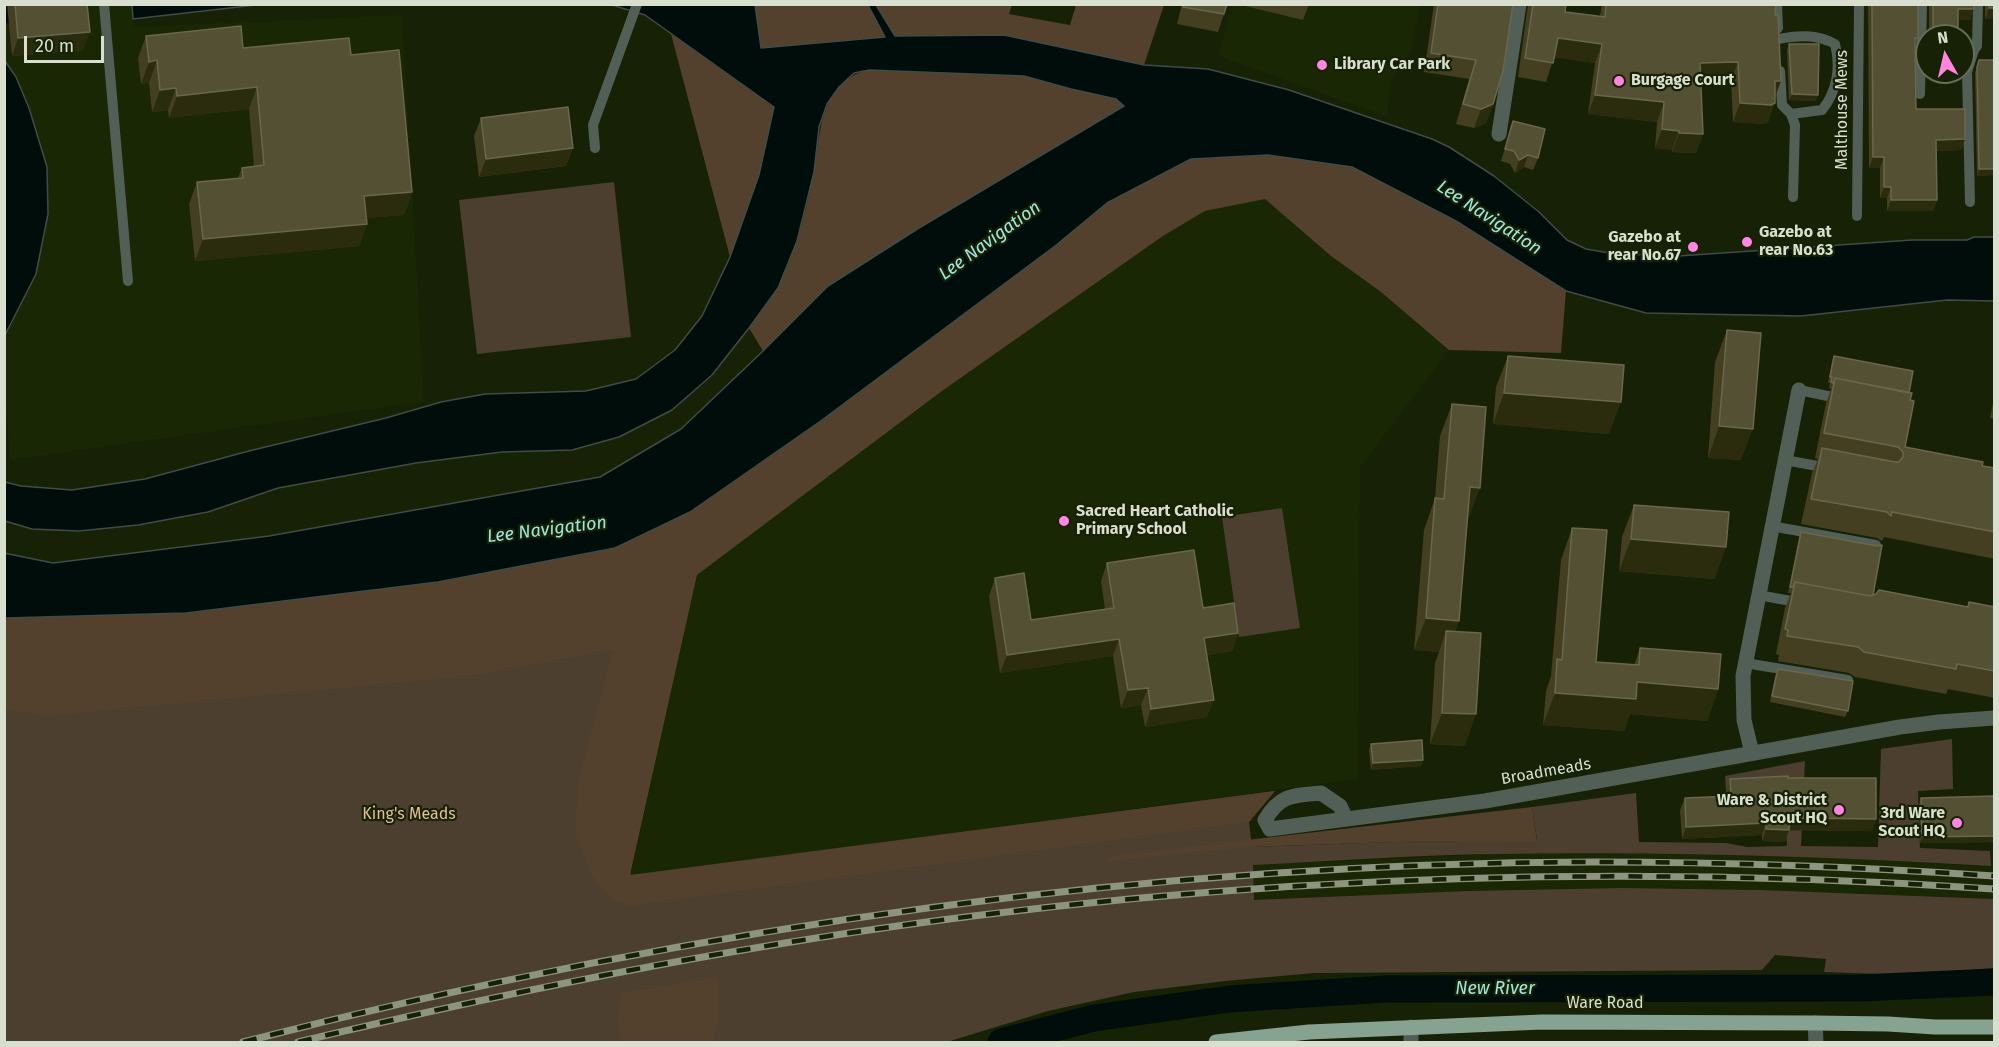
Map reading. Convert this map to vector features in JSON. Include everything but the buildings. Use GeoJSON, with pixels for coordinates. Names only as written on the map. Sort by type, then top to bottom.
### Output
{"type":"FeatureCollection","features":[{"type":"Feature","properties":{"kind":"main road","name":"Ware Road"},"geometry":{"type":"LineString","coordinates":[[1216,1042],[1309,1032],[1411,1035],[1542,1022],[1815,1023],[1995,1027]]}},
{"type":"Feature","properties":{"kind":"street"},"geometry":{"type":"LineString","coordinates":[[1499,134],[1519,4]]}},
{"type":"Feature","properties":{"kind":"street"},"geometry":{"type":"LineString","coordinates":[[1752,753],[1743,703],[1745,663],[1799,390]]}},
{"type":"Feature","properties":{"kind":"street","name":"Broadmeads"},"geometry":{"type":"LineString","coordinates":[[1346,819],[1340,806],[1321,793],[1293,795],[1273,807],[1265,820],[1270,829],[1485,801],[1920,725],[1995,718]]}},
{"type":"Feature","properties":{"kind":"street"},"geometry":{"type":"LineString","coordinates":[[1815,1023],[1816,1042]]}},
{"type":"Feature","properties":{"kind":"lane"},"geometry":{"type":"LineString","coordinates":[[104,4],[128,281]]}},
{"type":"Feature","properties":{"kind":"lane"},"geometry":{"type":"LineString","coordinates":[[595,148],[593,125],[637,4]]}},
{"type":"Feature","properties":{"kind":"lane"},"geometry":{"type":"LineString","coordinates":[[1777,4],[1782,105],[1791,114],[1795,125],[1794,197]]}},
{"type":"Feature","properties":{"kind":"lane","name":"Malthouse Mews"},"geometry":{"type":"LineString","coordinates":[[1857,216],[1859,4]]}},
{"type":"Feature","properties":{"kind":"lane"},"geometry":{"type":"LineString","coordinates":[[1920,94],[1922,4]]}},
{"type":"Feature","properties":{"kind":"lane"},"geometry":{"type":"LineString","coordinates":[[1970,202],[1967,72],[1977,46],[1978,4]]}},
{"type":"Feature","properties":{"kind":"lane"},"geometry":{"type":"LineString","coordinates":[[1778,39],[1792,36],[1814,36],[1835,44],[1838,54],[1838,75],[1831,99],[1822,110],[1791,114]]}},
{"type":"Feature","properties":{"kind":"lane"},"geometry":{"type":"LineString","coordinates":[[1799,390],[1857,402]]}},
{"type":"Feature","properties":{"kind":"lane"},"geometry":{"type":"LineString","coordinates":[[1785,460],[1842,471]]}},
{"type":"Feature","properties":{"kind":"lane"},"geometry":{"type":"LineString","coordinates":[[1772,526],[1876,545]]}},
{"type":"Feature","properties":{"kind":"lane"},"geometry":{"type":"LineString","coordinates":[[1758,595],[1816,606]]}},
{"type":"Feature","properties":{"kind":"lane"},"geometry":{"type":"LineString","coordinates":[[1745,663],[1848,680]]}},
{"type":"Feature","properties":{"kind":"shaded area"},"geometry":{"type":"Polygon","coordinates":[[[5,5],[132,5],[134,27],[402,15],[424,402],[10,460],[5,392],[5,335],[36,274],[47,167],[29,108],[16,77],[5,61],[5,5]]]}},
{"type":"Feature","properties":{"kind":"shaded area"},"geometry":{"type":"Polygon","coordinates":[[[755,5],[868,5],[885,37],[761,48],[755,5]]]}},
{"type":"Feature","properties":{"kind":"shaded area"},"geometry":{"type":"Polygon","coordinates":[[[876,5],[1012,5],[1009,14],[1070,25],[1076,5],[1164,5],[1144,65],[1004,35],[894,36],[876,5]]]}},
{"type":"Feature","properties":{"kind":"shaded area","name":"Library Car Park"},"geometry":{"type":"Polygon","coordinates":[[[1232,5],[1420,5],[1410,53],[1391,82],[1387,117],[1219,56],[1232,5]]]}},
{"type":"Feature","properties":{"kind":"shaded area"},"geometry":{"type":"Polygon","coordinates":[[[671,34],[774,107],[759,175],[730,257],[671,34]]]}},
{"type":"Feature","properties":{"kind":"shaded area"},"geometry":{"type":"Polygon","coordinates":[[[869,70],[1024,76],[1116,99],[1124,106],[919,228],[828,286],[763,351],[749,328],[775,292],[796,243],[808,198],[826,110],[832,96],[841,85],[853,76],[869,70]]]}},
{"type":"Feature","properties":{"kind":"shaded area"},"geometry":{"type":"Polygon","coordinates":[[[1268,155],[1352,167],[1456,221],[1566,291],[1561,353],[1449,350],[1381,292],[1331,256],[1265,199],[1205,211],[1163,236],[942,391],[697,575],[630,875],[1275,791],[1249,822],[630,906],[613,901],[592,876],[575,833],[578,782],[613,650],[471,676],[46,716],[5,709],[4,618],[186,613],[615,548],[690,512],[822,420],[1055,246],[1107,203],[1191,159],[1268,155]]]}},
{"type":"Feature","properties":{"kind":"shaded area","name":"Sacred Heart Catholic Primary School"},"geometry":{"type":"Polygon","coordinates":[[[1265,198],[1331,256],[1381,292],[1449,350],[1360,467],[1358,779],[630,876],[697,575],[942,391],[1163,236],[1205,211],[1265,198]]]}},
{"type":"Feature","properties":{"kind":"shaded area"},"geometry":{"type":"Polygon","coordinates":[[[1532,807],[1537,841],[1394,842],[1252,847],[1103,862],[1117,855],[1532,807]]]}},
{"type":"Feature","properties":{"kind":"shaded area"},"geometry":{"type":"Polygon","coordinates":[[[1662,853],[1825,857],[1994,867],[1994,899],[1760,890],[1622,888],[1467,891],[1189,904],[205,1042],[1249,865],[1496,854],[1662,853]]]}},
{"type":"Feature","properties":{"kind":"shaded area"},"geometry":{"type":"Polygon","coordinates":[[[719,976],[719,1021],[712,1042],[621,1042],[617,1023],[621,993],[719,976]]]}},
{"type":"Feature","properties":{"kind":"green space"},"geometry":{"type":"Polygon","coordinates":[[[614,182],[631,337],[477,354],[459,200],[614,182]]]}},
{"type":"Feature","properties":{"kind":"green space"},"geometry":{"type":"Polygon","coordinates":[[[1282,508],[1300,628],[1239,637],[1222,517],[1282,508]]]}},
{"type":"Feature","properties":{"kind":"green space","name":"King's Meads"},"geometry":{"type":"Polygon","coordinates":[[[615,548],[631,876],[1275,791],[1249,822],[1252,847],[1537,840],[1532,807],[1636,793],[1639,842],[1726,843],[1747,847],[1787,846],[1784,788],[1726,791],[1725,776],[1805,761],[1801,846],[1878,847],[1881,749],[1952,739],[1953,789],[1918,791],[1920,848],[1990,851],[1991,866],[1867,859],[1682,854],[1559,853],[1406,857],[1253,865],[1254,900],[1467,891],[1622,888],[1760,890],[1994,899],[1994,968],[1912,975],[1824,972],[1826,959],[1775,955],[1762,970],[1314,973],[1134,992],[1048,1011],[947,1042],[5,1042],[4,618],[615,548]]]}},
{"type":"Feature","properties":{"kind":"water"},"geometry":{"type":"Polygon","coordinates":[[[132,4],[256,5],[133,19],[132,4]]]}},
{"type":"Feature","properties":{"kind":"water","name":"Lee Navigation"},"geometry":{"type":"Polygon","coordinates":[[[612,5],[755,5],[761,48],[885,37],[868,5],[876,5],[895,36],[1004,35],[1144,65],[1208,69],[1289,90],[1432,139],[1449,147],[1494,176],[1539,212],[1567,240],[1586,249],[1627,256],[1645,254],[1664,257],[1912,240],[1967,240],[1974,237],[1994,237],[1994,301],[1947,300],[1801,316],[1646,313],[1566,291],[1456,221],[1352,167],[1268,155],[1191,159],[1107,203],[1055,246],[822,420],[690,512],[615,548],[438,582],[186,613],[5,618],[4,553],[53,563],[269,536],[600,477],[681,429],[828,286],[919,228],[1124,106],[1116,99],[1024,76],[869,70],[854,73],[839,87],[827,104],[819,127],[814,172],[797,241],[778,288],[712,375],[672,410],[619,437],[572,450],[502,452],[416,463],[278,488],[208,512],[138,525],[79,531],[32,529],[5,521],[5,482],[21,486],[72,490],[145,479],[441,402],[485,394],[586,391],[636,379],[675,350],[702,316],[730,257],[759,175],[774,107],[645,15],[612,5]]]}},
{"type":"Feature","properties":{"kind":"water"},"geometry":{"type":"Polygon","coordinates":[[[5,61],[16,77],[29,108],[47,167],[48,214],[36,274],[5,335],[5,61]]]}},
{"type":"Feature","properties":{"kind":"waterway"},"geometry":{"type":"LineString","coordinates":[[4,10],[59,4]]}},
{"type":"Feature","properties":{"kind":"waterway","name":"New River"},"geometry":{"type":"LineString","coordinates":[[1001,1042],[1094,1018],[1230,999],[1385,989],[1860,988],[1994,982]]}},
{"type":"Feature","properties":{"kind":"railway"},"geometry":{"type":"LineString","coordinates":[[243,1042],[409,1002],[576,966],[745,936],[914,910],[1084,890],[1254,875],[1424,865],[1595,862],[1795,866],[1994,876]]}},
{"type":"Feature","properties":{"kind":"railway"},"geometry":{"type":"LineString","coordinates":[[298,1042],[549,986],[718,954],[888,927],[1100,902],[1355,883],[1611,876],[1866,882],[1994,889]]}},
{"type":"Feature","properties":{"kind":"place","name":"Library Car Park"},"geometry":{"type":"Point","coordinates":[1322,65]}},
{"type":"Feature","properties":{"kind":"place","name":"Burgage Court"},"geometry":{"type":"Point","coordinates":[1619,81]}},
{"type":"Feature","properties":{"kind":"place","name":"Gazebo at rear No.63"},"geometry":{"type":"Point","coordinates":[1747,242]}},
{"type":"Feature","properties":{"kind":"place","name":"Gazebo at rear No.67"},"geometry":{"type":"Point","coordinates":[1693,247]}},
{"type":"Feature","properties":{"kind":"place","name":"Sacred Heart Catholic Primary School"},"geometry":{"type":"Point","coordinates":[1064,521]}},
{"type":"Feature","properties":{"kind":"place","name":"Ware & District Scout HQ"},"geometry":{"type":"Point","coordinates":[1839,810]}},
{"type":"Feature","properties":{"kind":"place","name":"3rd Ware Scout HQ"},"geometry":{"type":"Point","coordinates":[1957,823]}}]}
